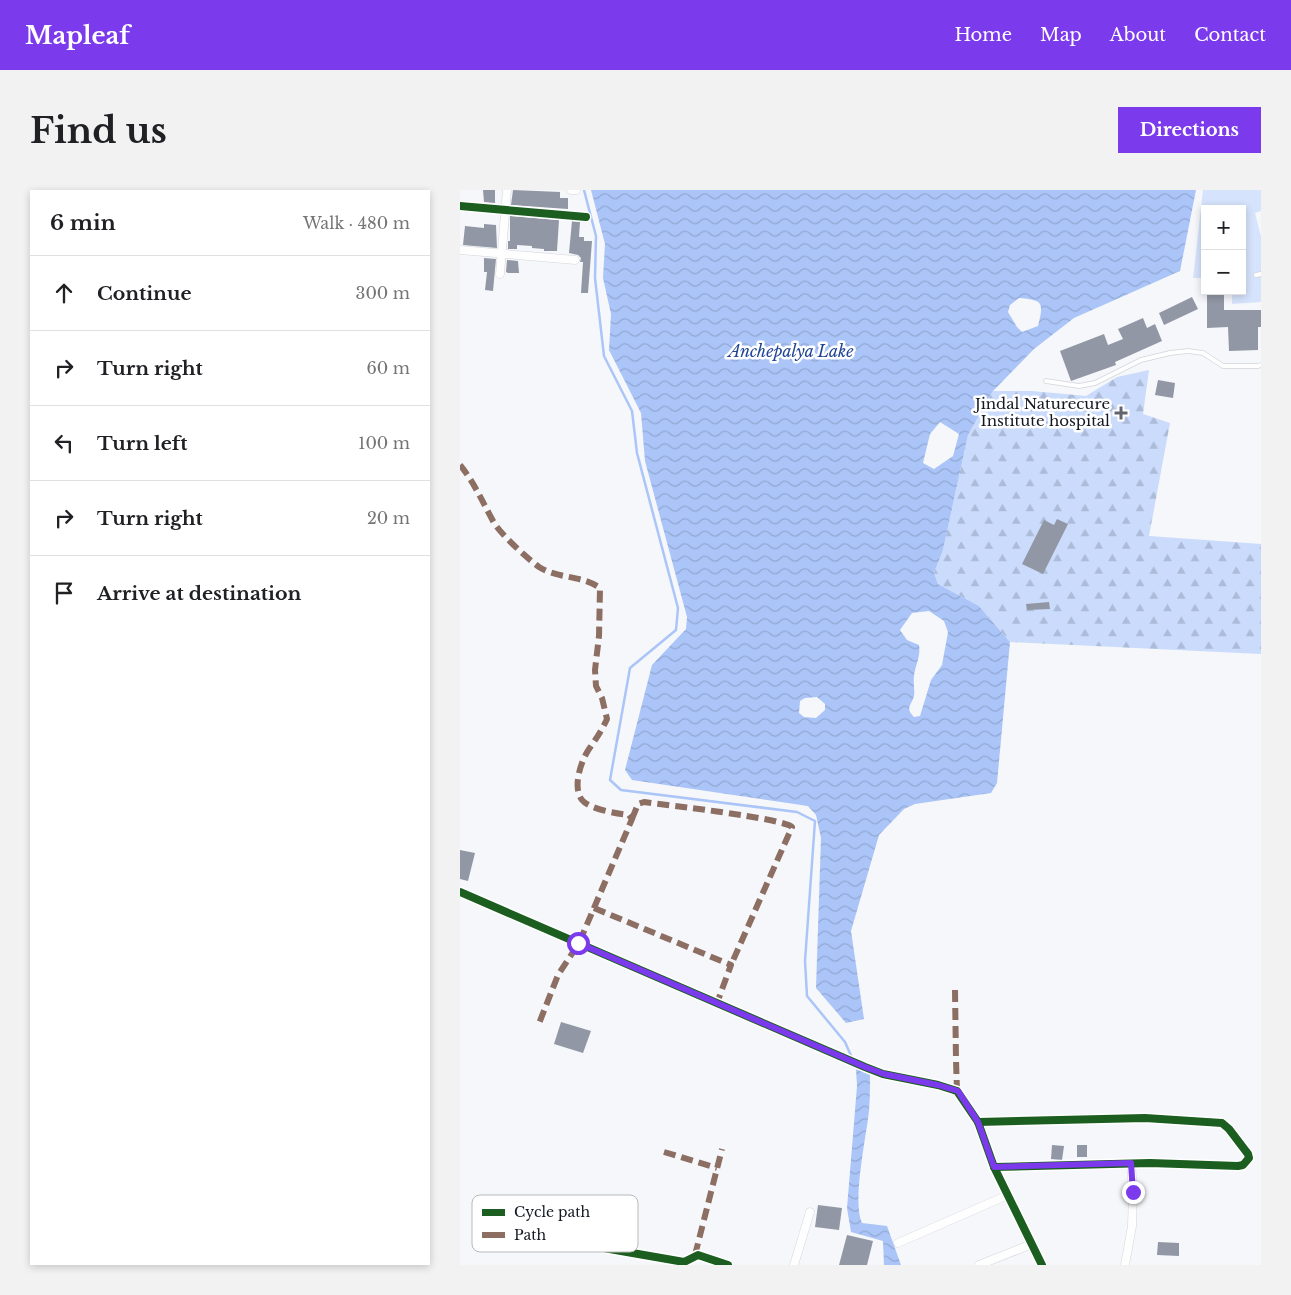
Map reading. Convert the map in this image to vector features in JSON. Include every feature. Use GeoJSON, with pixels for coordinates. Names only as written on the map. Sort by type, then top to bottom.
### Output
{"type":"FeatureCollection","features":[{"type":"Feature","properties":{"kind":"street"},"geometry":{"type":"LineString","coordinates":[[500,274],[507,190]]}},
{"type":"Feature","properties":{"kind":"street"},"geometry":{"type":"LineString","coordinates":[[571,190],[576,190]]}},
{"type":"Feature","properties":{"kind":"street"},"geometry":{"type":"LineString","coordinates":[[460,206],[586,217]]}},
{"type":"Feature","properties":{"kind":"street"},"geometry":{"type":"LineString","coordinates":[[460,250],[575,260]]}},
{"type":"Feature","properties":{"kind":"street"},"geometry":{"type":"LineString","coordinates":[[460,892],[858,1064],[884,1074],[958,1091],[978,1122],[994,1167],[1042,1265]]}},
{"type":"Feature","properties":{"kind":"street"},"geometry":{"type":"LineString","coordinates":[[978,1122],[1145,1118],[1222,1123],[1230,1128],[1249,1158],[1243,1165],[1238,1166],[1131,1163],[994,1167]]}},
{"type":"Feature","properties":{"kind":"street"},"geometry":{"type":"LineString","coordinates":[[1124,1265],[1132,1226],[1133,1192],[1131,1163]]}},
{"type":"Feature","properties":{"kind":"street"},"geometry":{"type":"LineString","coordinates":[[898,1243],[1008,1195]]}},
{"type":"Feature","properties":{"kind":"street"},"geometry":{"type":"LineString","coordinates":[[794,1265],[810,1212]]}},
{"type":"Feature","properties":{"kind":"street"},"geometry":{"type":"LineString","coordinates":[[978,1265],[1032,1244]]}},
{"type":"Feature","properties":{"kind":"street"},"geometry":{"type":"LineString","coordinates":[[627,1252],[684,1262],[690,1262],[698,1255],[728,1265]]}},
{"type":"Feature","properties":{"kind":"lane"},"geometry":{"type":"LineString","coordinates":[[1046,381],[1079,386],[1096,383],[1141,360],[1188,351],[1204,353],[1223,366],[1258,366],[1261,364]]}},
{"type":"Feature","properties":{"kind":"shaded area"},"geometry":{"type":"Polygon","coordinates":[[[1203,190],[1261,190],[1261,211],[1255,213],[1261,237],[1261,302],[1232,304],[1232,295],[1246,295],[1246,205],[1201,205],[1203,190]]]}},
{"type":"Feature","properties":{"kind":"shaded area"},"geometry":{"type":"Polygon","coordinates":[[[1201,208],[1201,278],[1193,278],[1201,208]]]}},
{"type":"Feature","properties":{"kind":"green space"},"geometry":{"type":"Polygon","coordinates":[[[1149,370],[1143,414],[1170,423],[1149,536],[1261,544],[1261,654],[1010,642],[979,606],[938,584],[934,573],[943,550],[968,435],[993,391],[1032,391],[1086,396],[1117,377],[1149,370]]]}},
{"type":"Feature","properties":{"kind":"water","name":"Anchepalya Lake"},"geometry":{"type":"Polygon","coordinates":[[[591,190],[1196,190],[1180,271],[1074,318],[1034,349],[993,391],[968,435],[943,550],[934,573],[938,584],[979,606],[1010,642],[997,783],[991,793],[915,804],[904,809],[879,835],[851,931],[864,1019],[846,1023],[816,988],[821,838],[816,815],[808,806],[632,780],[625,770],[652,665],[686,629],[687,617],[645,461],[641,413],[609,350],[611,314],[603,278],[605,244],[591,190]],[[1019,298],[1010,305],[1008,312],[1022,332],[1038,326],[1041,307],[1037,301],[1019,298]],[[940,422],[930,434],[923,463],[934,469],[953,456],[959,434],[940,422]],[[929,611],[912,613],[900,630],[907,640],[919,645],[914,676],[914,696],[909,709],[914,717],[920,716],[931,680],[942,665],[948,632],[944,621],[929,611]],[[817,697],[805,698],[800,701],[799,713],[804,717],[816,718],[825,710],[825,704],[817,697]]]}},
{"type":"Feature","properties":{"kind":"water"},"geometry":{"type":"Polygon","coordinates":[[[856,1069],[870,1072],[869,1111],[859,1185],[859,1213],[862,1223],[887,1226],[901,1265],[884,1265],[883,1241],[851,1232],[847,1208],[857,1086],[856,1069]]]}},
{"type":"Feature","properties":{"kind":"building"},"geometry":{"type":"Polygon","coordinates":[[[483,190],[495,190],[495,203],[484,202],[483,190]]]}},
{"type":"Feature","properties":{"kind":"building"},"geometry":{"type":"Polygon","coordinates":[[[513,190],[560,192],[560,198],[568,198],[568,209],[511,205],[513,190]]]}},
{"type":"Feature","properties":{"kind":"building"},"geometry":{"type":"Polygon","coordinates":[[[510,216],[559,220],[557,251],[544,251],[544,249],[532,248],[532,246],[517,245],[517,249],[508,249],[508,241],[510,241],[510,216]]]}},
{"type":"Feature","properties":{"kind":"building"},"geometry":{"type":"Polygon","coordinates":[[[572,221],[580,222],[579,237],[584,237],[584,241],[592,241],[588,293],[581,293],[583,262],[580,262],[581,258],[578,255],[569,253],[572,221]]]}},
{"type":"Feature","properties":{"kind":"building"},"geometry":{"type":"Polygon","coordinates":[[[484,224],[496,225],[497,248],[463,245],[465,226],[484,228],[484,224]]]}},
{"type":"Feature","properties":{"kind":"building"},"geometry":{"type":"Polygon","coordinates":[[[484,258],[496,259],[493,291],[485,290],[487,272],[484,272],[484,258]]]}},
{"type":"Feature","properties":{"kind":"building"},"geometry":{"type":"Polygon","coordinates":[[[507,260],[518,261],[519,273],[506,272],[507,260]]]}},
{"type":"Feature","properties":{"kind":"building"},"geometry":{"type":"Polygon","coordinates":[[[1207,295],[1224,295],[1224,310],[1261,310],[1261,327],[1258,327],[1258,350],[1229,351],[1228,327],[1207,328],[1207,295]]]}},
{"type":"Feature","properties":{"kind":"building"},"geometry":{"type":"Polygon","coordinates":[[[1192,297],[1198,309],[1164,325],[1159,313],[1192,297]]]}},
{"type":"Feature","properties":{"kind":"building"},"geometry":{"type":"Polygon","coordinates":[[[1143,318],[1147,328],[1155,324],[1162,341],[1115,362],[1116,365],[1071,381],[1060,351],[1104,334],[1108,345],[1123,339],[1118,329],[1143,318]]]}},
{"type":"Feature","properties":{"kind":"building"},"geometry":{"type":"Polygon","coordinates":[[[1158,380],[1175,383],[1173,398],[1155,395],[1158,380]]]}},
{"type":"Feature","properties":{"kind":"building"},"geometry":{"type":"Polygon","coordinates":[[[1057,519],[1068,524],[1043,574],[1022,564],[1044,520],[1054,525],[1057,519]]]}},
{"type":"Feature","properties":{"kind":"building"},"geometry":{"type":"Polygon","coordinates":[[[1049,602],[1050,609],[1027,610],[1026,604],[1049,602]]]}},
{"type":"Feature","properties":{"kind":"building"},"geometry":{"type":"Polygon","coordinates":[[[460,850],[475,853],[468,881],[460,879],[460,850]]]}},
{"type":"Feature","properties":{"kind":"building"},"geometry":{"type":"Polygon","coordinates":[[[561,1022],[591,1031],[583,1053],[554,1044],[561,1022]]]}},
{"type":"Feature","properties":{"kind":"building"},"geometry":{"type":"Polygon","coordinates":[[[1052,1145],[1064,1146],[1062,1160],[1051,1159],[1052,1145]]]}},
{"type":"Feature","properties":{"kind":"building"},"geometry":{"type":"Polygon","coordinates":[[[1077,1145],[1087,1145],[1087,1157],[1077,1157],[1077,1145]]]}},
{"type":"Feature","properties":{"kind":"building"},"geometry":{"type":"Polygon","coordinates":[[[818,1205],[842,1208],[839,1230],[815,1227],[818,1205]]]}},
{"type":"Feature","properties":{"kind":"building"},"geometry":{"type":"Polygon","coordinates":[[[847,1235],[873,1241],[867,1265],[839,1265],[847,1235]]]}},
{"type":"Feature","properties":{"kind":"building"},"geometry":{"type":"Polygon","coordinates":[[[1158,1242],[1179,1243],[1179,1256],[1157,1255],[1158,1242]]]}},
{"type":"Feature","properties":{"kind":"waterway"},"geometry":{"type":"LineString","coordinates":[[584,190],[596,236],[595,278],[604,356],[632,411],[637,453],[678,608],[676,630],[630,668],[610,780],[621,790],[797,812],[815,821],[805,961],[807,996],[845,1042],[852,1058]]}},
{"type":"Feature","properties":{"kind":"marked path"},"geometry":{"type":"LineString","coordinates":[[460,465],[474,485],[496,526],[528,558],[546,571],[586,581],[600,588],[599,636],[595,670],[596,686],[602,698],[607,719],[583,760],[578,788],[582,800],[591,806],[618,814],[629,815],[632,819],[579,943],[558,975],[538,1026]]}},
{"type":"Feature","properties":{"kind":"marked path"},"geometry":{"type":"LineString","coordinates":[[632,819],[638,804],[644,802],[747,816],[784,823],[792,827],[731,965]]}},
{"type":"Feature","properties":{"kind":"marked path"},"geometry":{"type":"LineString","coordinates":[[594,908],[731,965],[717,1003]]}},
{"type":"Feature","properties":{"kind":"marked path"},"geometry":{"type":"LineString","coordinates":[[955,990],[957,1091]]}},
{"type":"Feature","properties":{"kind":"marked path"},"geometry":{"type":"LineString","coordinates":[[695,1255],[722,1149]]}},
{"type":"Feature","properties":{"kind":"marked path"},"geometry":{"type":"LineString","coordinates":[[664,1152],[717,1168]]}},
{"type":"Feature","properties":{"kind":"cycle path"},"geometry":{"type":"LineString","coordinates":[[460,206],[586,217]]}},
{"type":"Feature","properties":{"kind":"cycle path"},"geometry":{"type":"LineString","coordinates":[[460,892],[865,1067],[883,1074],[938,1085],[957,1091],[978,1122],[994,1167],[1042,1265]]}},
{"type":"Feature","properties":{"kind":"cycle path"},"geometry":{"type":"LineString","coordinates":[[978,1122],[1145,1118],[1222,1123],[1229,1129],[1249,1158],[1243,1165],[1238,1166],[1150,1163],[994,1167]]}},
{"type":"Feature","properties":{"kind":"cycle path"},"geometry":{"type":"LineString","coordinates":[[627,1252],[684,1262],[698,1255],[728,1265]]}},
{"type":"Feature","properties":{"kind":"place","name":"Jindal Naturecure Institute hospital"},"geometry":{"type":"Point","coordinates":[1121,413]}},
{"type":"Feature","properties":{"kind":"route"},"geometry":{"type":"LineString","coordinates":[[578,943],[865,1067],[884,1074],[958,1091],[978,1122],[994,1167],[1131,1163],[1133,1192]]}}]}
